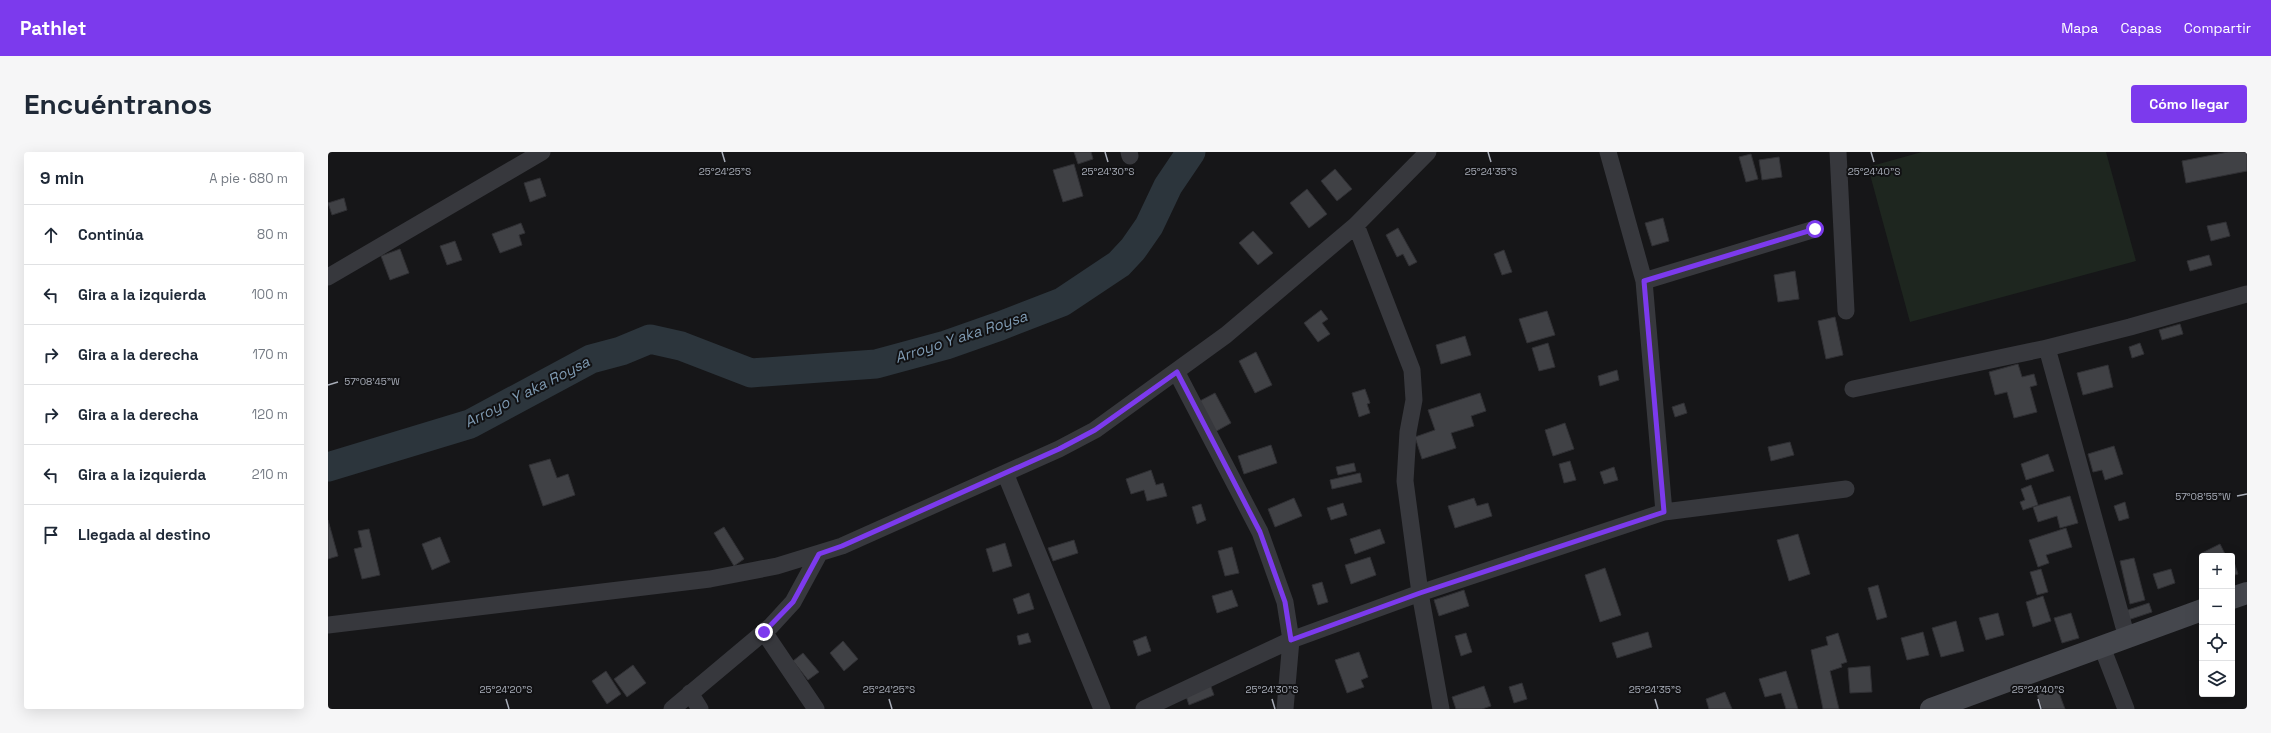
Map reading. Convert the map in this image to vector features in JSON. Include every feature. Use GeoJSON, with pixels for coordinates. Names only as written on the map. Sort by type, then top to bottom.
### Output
{"type":"FeatureCollection","features":[{"type":"Feature","properties":{"kind":"street"},"geometry":{"type":"LineString","coordinates":[[328,276],[542,152]]}},
{"type":"Feature","properties":{"kind":"street"},"geometry":{"type":"LineString","coordinates":[[328,625],[710,579],[777,566],[842,546],[1059,449],[1095,430],[1226,336],[1356,225],[1428,152]]}},
{"type":"Feature","properties":{"kind":"street"},"geometry":{"type":"LineString","coordinates":[[1608,152],[1644,281],[1664,512]]}},
{"type":"Feature","properties":{"kind":"street"},"geometry":{"type":"LineString","coordinates":[[1838,152],[1846,311]]}},
{"type":"Feature","properties":{"kind":"street"},"geometry":{"type":"LineString","coordinates":[[1356,225],[1412,370],[1414,400],[1408,432],[1405,481],[1420,593],[1440,709]]}},
{"type":"Feature","properties":{"kind":"street"},"geometry":{"type":"LineString","coordinates":[[1644,281],[1815,229]]}},
{"type":"Feature","properties":{"kind":"street"},"geometry":{"type":"LineString","coordinates":[[1853,389],[2047,348],[2130,327],[2247,294]]}},
{"type":"Feature","properties":{"kind":"street"},"geometry":{"type":"LineString","coordinates":[[2047,348],[2127,638]]}},
{"type":"Feature","properties":{"kind":"street"},"geometry":{"type":"LineString","coordinates":[[1177,372],[1260,532],[1285,602],[1291,640],[1285,709]]}},
{"type":"Feature","properties":{"kind":"street"},"geometry":{"type":"LineString","coordinates":[[1005,473],[1102,709]]}},
{"type":"Feature","properties":{"kind":"street"},"geometry":{"type":"LineString","coordinates":[[1144,709],[1291,640],[1420,593],[1664,512],[1846,488]]}},
{"type":"Feature","properties":{"kind":"street"},"geometry":{"type":"LineString","coordinates":[[672,709],[764,632],[793,602],[819,554]]}},
{"type":"Feature","properties":{"kind":"street"},"geometry":{"type":"LineString","coordinates":[[2235,597],[2247,593]]}},
{"type":"Feature","properties":{"kind":"street"},"geometry":{"type":"LineString","coordinates":[[1931,709],[2199,611]]}},
{"type":"Feature","properties":{"kind":"street"},"geometry":{"type":"LineString","coordinates":[[764,632],[816,709]]}},
{"type":"Feature","properties":{"kind":"street"},"geometry":{"type":"LineString","coordinates":[[2102,647],[2126,709]]}},
{"type":"Feature","properties":{"kind":"street"},"geometry":{"type":"LineString","coordinates":[[690,694],[700,709]]}},
{"type":"Feature","properties":{"kind":"shaded area"},"geometry":{"type":"Polygon","coordinates":[[[1922,152],[2106,152],[2136,261],[1910,322],[1868,167],[1922,152]]]}},
{"type":"Feature","properties":{"kind":"building"},"geometry":{"type":"Polygon","coordinates":[[[1074,152],[1091,152],[1093,159],[1078,164],[1074,152]]]}},
{"type":"Feature","properties":{"kind":"building"},"geometry":{"type":"Polygon","coordinates":[[[2228,152],[2247,152],[2247,171],[2186,183],[2182,161],[2228,152]]]}},
{"type":"Feature","properties":{"kind":"building"},"geometry":{"type":"Polygon","coordinates":[[[1751,154],[1758,179],[1746,182],[1739,157],[1751,154]]]}},
{"type":"Feature","properties":{"kind":"building"},"geometry":{"type":"Polygon","coordinates":[[[1779,157],[1782,177],[1762,180],[1759,160],[1779,157]]]}},
{"type":"Feature","properties":{"kind":"building"},"geometry":{"type":"Polygon","coordinates":[[[1074,164],[1083,196],[1063,202],[1053,170],[1074,164]]]}},
{"type":"Feature","properties":{"kind":"building"},"geometry":{"type":"Polygon","coordinates":[[[1335,169],[1352,189],[1337,201],[1321,181],[1335,169]]]}},
{"type":"Feature","properties":{"kind":"building"},"geometry":{"type":"Polygon","coordinates":[[[540,178],[546,196],[530,202],[524,183],[540,178]]]}},
{"type":"Feature","properties":{"kind":"building"},"geometry":{"type":"Polygon","coordinates":[[[1307,189],[1327,214],[1309,228],[1290,203],[1307,189]]]}},
{"type":"Feature","properties":{"kind":"building"},"geometry":{"type":"Polygon","coordinates":[[[344,198],[347,210],[332,215],[328,203],[344,198]]]}},
{"type":"Feature","properties":{"kind":"building"},"geometry":{"type":"Polygon","coordinates":[[[1663,218],[1669,241],[1652,246],[1645,223],[1663,218]]]}},
{"type":"Feature","properties":{"kind":"building"},"geometry":{"type":"Polygon","coordinates":[[[2226,222],[2230,236],[2211,241],[2207,226],[2226,222]]]}},
{"type":"Feature","properties":{"kind":"building"},"geometry":{"type":"Polygon","coordinates":[[[521,223],[525,233],[519,235],[522,245],[500,253],[492,234],[521,223]]]}},
{"type":"Feature","properties":{"kind":"building"},"geometry":{"type":"Polygon","coordinates":[[[1398,228],[1417,262],[1409,266],[1403,254],[1397,257],[1386,235],[1398,228]]]}},
{"type":"Feature","properties":{"kind":"building"},"geometry":{"type":"Polygon","coordinates":[[[1253,231],[1273,253],[1258,265],[1239,243],[1253,231]]]}},
{"type":"Feature","properties":{"kind":"building"},"geometry":{"type":"Polygon","coordinates":[[[455,241],[462,260],[447,265],[440,246],[455,241]]]}},
{"type":"Feature","properties":{"kind":"building"},"geometry":{"type":"Polygon","coordinates":[[[400,249],[409,273],[390,280],[381,256],[400,249]]]}},
{"type":"Feature","properties":{"kind":"building"},"geometry":{"type":"Polygon","coordinates":[[[1504,250],[1512,272],[1502,275],[1494,254],[1504,250]]]}},
{"type":"Feature","properties":{"kind":"building"},"geometry":{"type":"Polygon","coordinates":[[[2209,255],[2212,265],[2190,271],[2187,261],[2209,255]]]}},
{"type":"Feature","properties":{"kind":"building"},"geometry":{"type":"Polygon","coordinates":[[[1795,271],[1799,299],[1778,302],[1774,275],[1795,271]]]}},
{"type":"Feature","properties":{"kind":"building"},"geometry":{"type":"Polygon","coordinates":[[[1321,310],[1328,319],[1322,323],[1330,334],[1318,342],[1304,323],[1321,310]]]}},
{"type":"Feature","properties":{"kind":"building"},"geometry":{"type":"Polygon","coordinates":[[[1547,311],[1555,335],[1527,343],[1519,319],[1547,311]]]}},
{"type":"Feature","properties":{"kind":"building"},"geometry":{"type":"Polygon","coordinates":[[[1835,317],[1843,355],[1826,359],[1818,321],[1835,317]]]}},
{"type":"Feature","properties":{"kind":"building"},"geometry":{"type":"Polygon","coordinates":[[[2180,324],[2183,334],[2162,340],[2159,330],[2180,324]]]}},
{"type":"Feature","properties":{"kind":"building"},"geometry":{"type":"Polygon","coordinates":[[[1465,336],[1471,355],[1441,364],[1436,345],[1465,336]]]}},
{"type":"Feature","properties":{"kind":"building"},"geometry":{"type":"Polygon","coordinates":[[[1548,343],[1555,367],[1539,371],[1532,348],[1548,343]]]}},
{"type":"Feature","properties":{"kind":"building"},"geometry":{"type":"Polygon","coordinates":[[[2140,343],[2144,354],[2132,358],[2129,347],[2140,343]]]}},
{"type":"Feature","properties":{"kind":"building"},"geometry":{"type":"Polygon","coordinates":[[[1256,352],[1272,385],[1255,393],[1239,361],[1256,352]]]}},
{"type":"Feature","properties":{"kind":"building"},"geometry":{"type":"Polygon","coordinates":[[[2018,364],[2022,377],[2034,374],[2037,385],[2030,387],[2037,412],[2014,418],[2007,392],[1995,395],[1989,372],[2018,364]]]}},
{"type":"Feature","properties":{"kind":"building"},"geometry":{"type":"Polygon","coordinates":[[[2108,365],[2113,387],[2083,395],[2077,373],[2108,365]]]}},
{"type":"Feature","properties":{"kind":"building"},"geometry":{"type":"Polygon","coordinates":[[[1617,370],[1619,380],[1600,386],[1598,376],[1617,370]]]}},
{"type":"Feature","properties":{"kind":"building"},"geometry":{"type":"Polygon","coordinates":[[[1365,389],[1370,403],[1367,404],[1370,413],[1359,417],[1352,393],[1365,389]]]}},
{"type":"Feature","properties":{"kind":"building"},"geometry":{"type":"Polygon","coordinates":[[[1215,393],[1231,423],[1213,433],[1196,403],[1215,393]]]}},
{"type":"Feature","properties":{"kind":"building"},"geometry":{"type":"Polygon","coordinates":[[[1480,393],[1486,411],[1471,416],[1474,426],[1451,433],[1456,448],[1422,459],[1415,437],[1435,430],[1428,410],[1480,393]]]}},
{"type":"Feature","properties":{"kind":"building"},"geometry":{"type":"Polygon","coordinates":[[[1684,403],[1687,413],[1675,417],[1672,407],[1684,403]]]}},
{"type":"Feature","properties":{"kind":"building"},"geometry":{"type":"Polygon","coordinates":[[[1565,423],[1574,449],[1553,456],[1545,430],[1565,423]]]}},
{"type":"Feature","properties":{"kind":"building"},"geometry":{"type":"Polygon","coordinates":[[[1790,442],[1794,455],[1771,461],[1768,447],[1790,442]]]}},
{"type":"Feature","properties":{"kind":"building"},"geometry":{"type":"Polygon","coordinates":[[[1271,445],[1277,463],[1244,474],[1238,456],[1271,445]]]}},
{"type":"Feature","properties":{"kind":"building"},"geometry":{"type":"Polygon","coordinates":[[[2114,446],[2123,474],[2105,480],[2102,470],[2093,472],[2088,454],[2114,446]]]}},
{"type":"Feature","properties":{"kind":"building"},"geometry":{"type":"Polygon","coordinates":[[[2048,454],[2054,471],[2026,480],[2021,464],[2048,454]]]}},
{"type":"Feature","properties":{"kind":"building"},"geometry":{"type":"Polygon","coordinates":[[[550,459],[557,478],[568,474],[575,495],[543,506],[529,465],[550,459]]]}},
{"type":"Feature","properties":{"kind":"building"},"geometry":{"type":"Polygon","coordinates":[[[1570,461],[1576,480],[1564,483],[1559,464],[1570,461]]]}},
{"type":"Feature","properties":{"kind":"building"},"geometry":{"type":"Polygon","coordinates":[[[1354,463],[1356,471],[1338,475],[1336,467],[1354,463]]]}},
{"type":"Feature","properties":{"kind":"building"},"geometry":{"type":"Polygon","coordinates":[[[1614,467],[1618,480],[1604,484],[1600,472],[1614,467]]]}},
{"type":"Feature","properties":{"kind":"building"},"geometry":{"type":"Polygon","coordinates":[[[1151,470],[1156,485],[1163,483],[1167,496],[1147,501],[1144,490],[1131,494],[1126,479],[1151,470]]]}},
{"type":"Feature","properties":{"kind":"building"},"geometry":{"type":"Polygon","coordinates":[[[1360,473],[1362,482],[1332,489],[1330,480],[1360,473]]]}},
{"type":"Feature","properties":{"kind":"building"},"geometry":{"type":"Polygon","coordinates":[[[2031,485],[2038,505],[2023,510],[2020,502],[2025,500],[2021,489],[2031,485]]]}},
{"type":"Feature","properties":{"kind":"building"},"geometry":{"type":"Polygon","coordinates":[[[2070,496],[2078,523],[2060,528],[2057,516],[2038,522],[2033,507],[2070,496]]]}},
{"type":"Feature","properties":{"kind":"building"},"geometry":{"type":"Polygon","coordinates":[[[1294,498],[1302,516],[1275,527],[1268,509],[1294,498]]]}},
{"type":"Feature","properties":{"kind":"building"},"geometry":{"type":"Polygon","coordinates":[[[1474,498],[1477,506],[1488,503],[1492,516],[1455,528],[1448,506],[1474,498]]]}},
{"type":"Feature","properties":{"kind":"building"},"geometry":{"type":"Polygon","coordinates":[[[2125,502],[2129,518],[2119,521],[2114,506],[2125,502]]]}},
{"type":"Feature","properties":{"kind":"building"},"geometry":{"type":"Polygon","coordinates":[[[1343,503],[1347,515],[1331,520],[1327,508],[1343,503]]]}},
{"type":"Feature","properties":{"kind":"building"},"geometry":{"type":"Polygon","coordinates":[[[1201,504],[1206,520],[1197,524],[1192,507],[1201,504]]]}},
{"type":"Feature","properties":{"kind":"building"},"geometry":{"type":"Polygon","coordinates":[[[328,520],[338,556],[328,559],[328,520]]]}},
{"type":"Feature","properties":{"kind":"building"},"geometry":{"type":"Polygon","coordinates":[[[724,527],[744,559],[734,566],[714,533],[724,527]]]}},
{"type":"Feature","properties":{"kind":"building"},"geometry":{"type":"Polygon","coordinates":[[[2066,528],[2072,547],[2046,555],[2049,563],[2038,567],[2029,540],[2066,528]]]}},
{"type":"Feature","properties":{"kind":"building"},"geometry":{"type":"Polygon","coordinates":[[[369,529],[380,575],[362,579],[354,549],[362,547],[358,531],[369,529]]]}},
{"type":"Feature","properties":{"kind":"building"},"geometry":{"type":"Polygon","coordinates":[[[1380,529],[1385,543],[1355,554],[1350,539],[1380,529]]]}},
{"type":"Feature","properties":{"kind":"building"},"geometry":{"type":"Polygon","coordinates":[[[1798,534],[1810,574],[1789,581],[1777,540],[1798,534]]]}},
{"type":"Feature","properties":{"kind":"building"},"geometry":{"type":"Polygon","coordinates":[[[440,537],[450,562],[432,570],[422,544],[440,537]]]}},
{"type":"Feature","properties":{"kind":"building"},"geometry":{"type":"Polygon","coordinates":[[[1074,540],[1078,553],[1053,561],[1048,548],[1074,540]]]}},
{"type":"Feature","properties":{"kind":"building"},"geometry":{"type":"Polygon","coordinates":[[[1005,543],[1012,566],[993,572],[986,549],[1005,543]]]}},
{"type":"Feature","properties":{"kind":"building"},"geometry":{"type":"Polygon","coordinates":[[[2220,544],[2224,553],[2202,553],[2220,544]]]}},
{"type":"Feature","properties":{"kind":"building"},"geometry":{"type":"Polygon","coordinates":[[[1232,547],[1239,573],[1225,576],[1218,551],[1232,547]]]}},
{"type":"Feature","properties":{"kind":"building"},"geometry":{"type":"Polygon","coordinates":[[[1370,557],[1376,575],[1351,584],[1345,565],[1370,557]]]}},
{"type":"Feature","properties":{"kind":"building"},"geometry":{"type":"Polygon","coordinates":[[[2134,558],[2145,600],[2130,604],[2120,561],[2134,558]]]}},
{"type":"Feature","properties":{"kind":"building"},"geometry":{"type":"Polygon","coordinates":[[[2235,565],[2238,574],[2235,575],[2235,565]]]}},
{"type":"Feature","properties":{"kind":"building"},"geometry":{"type":"Polygon","coordinates":[[[1605,568],[1621,615],[1600,622],[1585,575],[1605,568]]]}},
{"type":"Feature","properties":{"kind":"building"},"geometry":{"type":"Polygon","coordinates":[[[2041,569],[2048,592],[2037,595],[2030,572],[2041,569]]]}},
{"type":"Feature","properties":{"kind":"building"},"geometry":{"type":"Polygon","coordinates":[[[2171,569],[2175,583],[2158,589],[2153,574],[2171,569]]]}},
{"type":"Feature","properties":{"kind":"building"},"geometry":{"type":"Polygon","coordinates":[[[1322,582],[1328,602],[1318,605],[1312,585],[1322,582]]]}},
{"type":"Feature","properties":{"kind":"building"},"geometry":{"type":"Polygon","coordinates":[[[1878,585],[1887,617],[1877,620],[1868,588],[1878,585]]]}},
{"type":"Feature","properties":{"kind":"building"},"geometry":{"type":"Polygon","coordinates":[[[1232,590],[1238,606],[1217,613],[1212,596],[1232,590]]]}},
{"type":"Feature","properties":{"kind":"building"},"geometry":{"type":"Polygon","coordinates":[[[1464,590],[1469,606],[1439,616],[1434,600],[1464,590]]]}},
{"type":"Feature","properties":{"kind":"building"},"geometry":{"type":"Polygon","coordinates":[[[1029,593],[1034,609],[1018,614],[1013,599],[1029,593]]]}},
{"type":"Feature","properties":{"kind":"building"},"geometry":{"type":"Polygon","coordinates":[[[2043,596],[2051,621],[2033,627],[2026,602],[2043,596]]]}},
{"type":"Feature","properties":{"kind":"building"},"geometry":{"type":"Polygon","coordinates":[[[2149,603],[2152,612],[2128,620],[2125,611],[2149,603]]]}},
{"type":"Feature","properties":{"kind":"building"},"geometry":{"type":"Polygon","coordinates":[[[1998,613],[2004,635],[1986,640],[1979,618],[1998,613]]]}},
{"type":"Feature","properties":{"kind":"building"},"geometry":{"type":"Polygon","coordinates":[[[2071,613],[2079,638],[2062,643],[2054,618],[2071,613]]]}},
{"type":"Feature","properties":{"kind":"building"},"geometry":{"type":"Polygon","coordinates":[[[1956,621],[1964,651],[1941,657],[1932,628],[1956,621]]]}},
{"type":"Feature","properties":{"kind":"building"},"geometry":{"type":"Polygon","coordinates":[[[1648,632],[1652,647],[1617,658],[1612,643],[1648,632]]]}},
{"type":"Feature","properties":{"kind":"building"},"geometry":{"type":"Polygon","coordinates":[[[1923,632],[1929,655],[1907,660],[1901,638],[1923,632]]]}},
{"type":"Feature","properties":{"kind":"building"},"geometry":{"type":"Polygon","coordinates":[[[1028,633],[1031,642],[1019,645],[1017,636],[1028,633]]]}},
{"type":"Feature","properties":{"kind":"building"},"geometry":{"type":"Polygon","coordinates":[[[1466,633],[1472,652],[1461,656],[1455,636],[1466,633]]]}},
{"type":"Feature","properties":{"kind":"building"},"geometry":{"type":"Polygon","coordinates":[[[1838,633],[1847,662],[1841,664],[1842,667],[1830,671],[1839,709],[1823,709],[1811,650],[1828,645],[1826,637],[1838,633]]]}},
{"type":"Feature","properties":{"kind":"building"},"geometry":{"type":"Polygon","coordinates":[[[1146,636],[1151,651],[1138,656],[1133,641],[1146,636]]]}},
{"type":"Feature","properties":{"kind":"building"},"geometry":{"type":"Polygon","coordinates":[[[843,641],[858,659],[844,671],[830,653],[843,641]]]}},
{"type":"Feature","properties":{"kind":"building"},"geometry":{"type":"Polygon","coordinates":[[[1359,652],[1368,677],[1361,680],[1364,687],[1347,693],[1335,660],[1359,652]]]}},
{"type":"Feature","properties":{"kind":"building"},"geometry":{"type":"Polygon","coordinates":[[[803,653],[819,672],[808,680],[793,661],[803,653]]]}},
{"type":"Feature","properties":{"kind":"building"},"geometry":{"type":"Polygon","coordinates":[[[633,665],[646,683],[627,697],[614,679],[633,665]]]}},
{"type":"Feature","properties":{"kind":"building"},"geometry":{"type":"Polygon","coordinates":[[[1870,666],[1872,692],[1850,693],[1848,668],[1870,666]]]}},
{"type":"Feature","properties":{"kind":"building"},"geometry":{"type":"Polygon","coordinates":[[[606,671],[621,694],[607,704],[592,681],[606,671]]]}},
{"type":"Feature","properties":{"kind":"building"},"geometry":{"type":"Polygon","coordinates":[[[1786,671],[1798,709],[1786,709],[1781,693],[1765,697],[1759,679],[1786,671]]]}},
{"type":"Feature","properties":{"kind":"building"},"geometry":{"type":"Polygon","coordinates":[[[1522,683],[1527,699],[1514,703],[1509,687],[1522,683]]]}},
{"type":"Feature","properties":{"kind":"building"},"geometry":{"type":"Polygon","coordinates":[[[1210,684],[1214,695],[1189,705],[1185,693],[1210,684]]]}},
{"type":"Feature","properties":{"kind":"building"},"geometry":{"type":"Polygon","coordinates":[[[2056,685],[2065,709],[2042,709],[2036,692],[2056,685]]]}},
{"type":"Feature","properties":{"kind":"building"},"geometry":{"type":"Polygon","coordinates":[[[1484,686],[1491,706],[1482,709],[1456,709],[1452,697],[1484,686]]]}},
{"type":"Feature","properties":{"kind":"building"},"geometry":{"type":"Polygon","coordinates":[[[1725,692],[1732,709],[1709,709],[1706,699],[1725,692]]]}},
{"type":"Feature","properties":{"kind":"waterway","name":"Arroyo Y aka Roysa"},"geometry":{"type":"LineString","coordinates":[[328,467],[470,424],[591,359],[621,351],[650,339],[681,346],[751,373],[876,364],[946,345],[1000,326],[1062,302],[1119,264],[1133,249],[1149,226],[1168,186],[1191,152]]}},
{"type":"Feature","properties":{"kind":"route"},"geometry":{"type":"LineString","coordinates":[[764,632],[793,602],[819,554],[842,546],[1059,449],[1095,430],[1177,372],[1260,532],[1285,602],[1291,640],[1420,593],[1664,512],[1644,281],[1815,229]]}}]}
